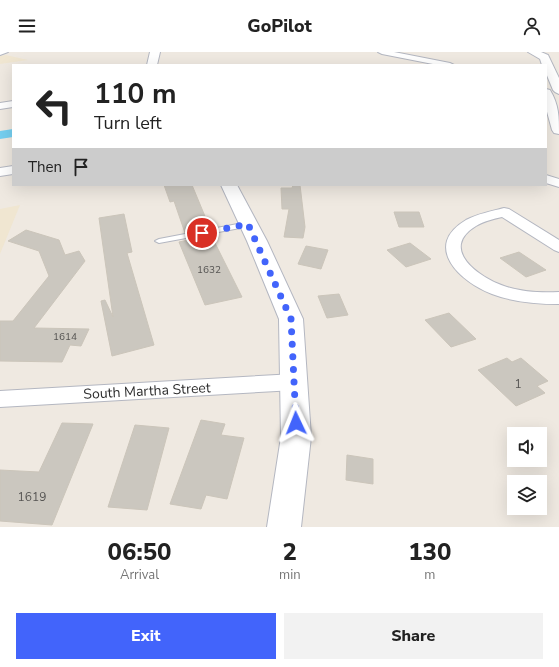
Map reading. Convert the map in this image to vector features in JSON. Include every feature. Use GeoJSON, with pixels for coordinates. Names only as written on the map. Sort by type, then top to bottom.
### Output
{"type":"FeatureCollection","features":[{"type":"Feature","properties":{"kind":"street"},"geometry":{"type":"LineString","coordinates":[[0,53],[4,52]]}},
{"type":"Feature","properties":{"kind":"street"},"geometry":{"type":"LineString","coordinates":[[152,64],[155,52]]}},
{"type":"Feature","properties":{"kind":"street"},"geometry":{"type":"LineString","coordinates":[[382,52],[445,64]]}},
{"type":"Feature","properties":{"kind":"street"},"geometry":{"type":"LineString","coordinates":[[534,64],[531,56],[534,52],[544,57],[559,90]]}},
{"type":"Feature","properties":{"kind":"street"},"geometry":{"type":"LineString","coordinates":[[547,98],[550,113],[559,130]]}},
{"type":"Feature","properties":{"kind":"street"},"geometry":{"type":"LineString","coordinates":[[0,106],[12,104]]}},
{"type":"Feature","properties":{"kind":"street"},"geometry":{"type":"LineString","coordinates":[[0,172],[12,170]]}},
{"type":"Feature","properties":{"kind":"street"},"geometry":{"type":"LineString","coordinates":[[547,179],[559,183]]}},
{"type":"Feature","properties":{"kind":"street"},"geometry":{"type":"LineString","coordinates":[[229,186],[291,319],[296,436],[284,527]]}},
{"type":"Feature","properties":{"kind":"street"},"geometry":{"type":"LineString","coordinates":[[559,247],[504,212],[477,220],[467,226],[454,242],[453,251],[455,260],[468,275],[498,290],[523,296],[559,298]]}},
{"type":"Feature","properties":{"kind":"street","name":"South Martha Street"},"geometry":{"type":"LineString","coordinates":[[0,399],[294,382]]}},
{"type":"Feature","properties":{"kind":"lane"},"geometry":{"type":"LineString","coordinates":[[159,240],[248,224]]}},
{"type":"Feature","properties":{"kind":"shaded area"},"geometry":{"type":"Polygon","coordinates":[[[6,55],[28,60],[0,64],[0,56],[6,55]]]}},
{"type":"Feature","properties":{"kind":"shaded area"},"geometry":{"type":"Polygon","coordinates":[[[20,205],[0,254],[0,209],[20,205]]]}},
{"type":"Feature","properties":{"kind":"building"},"geometry":{"type":"Polygon","coordinates":[[[164,186],[192,186],[209,226],[206,226],[207,228],[185,233],[174,201],[170,202],[164,186]]]}},
{"type":"Feature","properties":{"kind":"building"},"geometry":{"type":"Polygon","coordinates":[[[293,186],[300,186],[305,227],[303,238],[284,237],[289,209],[282,209],[281,188],[292,188],[293,186]]]}},
{"type":"Feature","properties":{"kind":"building"},"geometry":{"type":"Polygon","coordinates":[[[394,212],[419,212],[424,227],[399,227],[394,212]]]}},
{"type":"Feature","properties":{"kind":"building"},"geometry":{"type":"Polygon","coordinates":[[[124,214],[132,252],[127,253],[154,345],[112,356],[101,301],[105,300],[113,317],[99,218],[124,214]]]}},
{"type":"Feature","properties":{"kind":"building"},"geometry":{"type":"Polygon","coordinates":[[[26,230],[59,240],[65,255],[79,251],[85,261],[34,328],[89,329],[81,346],[70,345],[62,362],[0,361],[0,321],[13,321],[49,276],[39,251],[8,241],[26,230]]]}},
{"type":"Feature","properties":{"kind":"building"},"geometry":{"type":"Polygon","coordinates":[[[211,235],[242,297],[205,305],[179,242],[211,235]]]}},
{"type":"Feature","properties":{"kind":"building"},"geometry":{"type":"Polygon","coordinates":[[[410,243],[431,259],[406,267],[387,250],[410,243]]]}},
{"type":"Feature","properties":{"kind":"building"},"geometry":{"type":"Polygon","coordinates":[[[306,246],[328,250],[321,269],[298,264],[306,246]]]}},
{"type":"Feature","properties":{"kind":"building"},"geometry":{"type":"Polygon","coordinates":[[[519,252],[546,270],[526,277],[500,258],[519,252]]]}},
{"type":"Feature","properties":{"kind":"building"},"geometry":{"type":"Polygon","coordinates":[[[339,294],[348,315],[327,318],[318,296],[339,294]]]}},
{"type":"Feature","properties":{"kind":"building"},"geometry":{"type":"Polygon","coordinates":[[[449,313],[476,339],[451,347],[425,320],[449,313]]]}},
{"type":"Feature","properties":{"kind":"building"},"geometry":{"type":"Polygon","coordinates":[[[507,358],[512,362],[521,358],[548,381],[537,386],[545,393],[516,406],[478,370],[507,358]]]}},
{"type":"Feature","properties":{"kind":"building"},"geometry":{"type":"Polygon","coordinates":[[[201,420],[225,424],[221,435],[244,438],[227,499],[206,495],[201,509],[170,504],[201,420]]]}},
{"type":"Feature","properties":{"kind":"building"},"geometry":{"type":"Polygon","coordinates":[[[62,423],[93,424],[52,525],[0,521],[0,470],[39,472],[62,423]]]}},
{"type":"Feature","properties":{"kind":"building"},"geometry":{"type":"Polygon","coordinates":[[[135,425],[169,428],[147,510],[108,507],[135,425]]]}},
{"type":"Feature","properties":{"kind":"building"},"geometry":{"type":"Polygon","coordinates":[[[347,455],[373,459],[373,484],[346,480],[347,455]]]}},
{"type":"Feature","properties":{"kind":"waterway"},"geometry":{"type":"LineString","coordinates":[[0,135],[12,133]]}},
{"type":"Feature","properties":{"kind":"route"},"geometry":{"type":"LineString","coordinates":[[202,233],[248,224],[263,254],[291,319],[296,423]]}}]}
